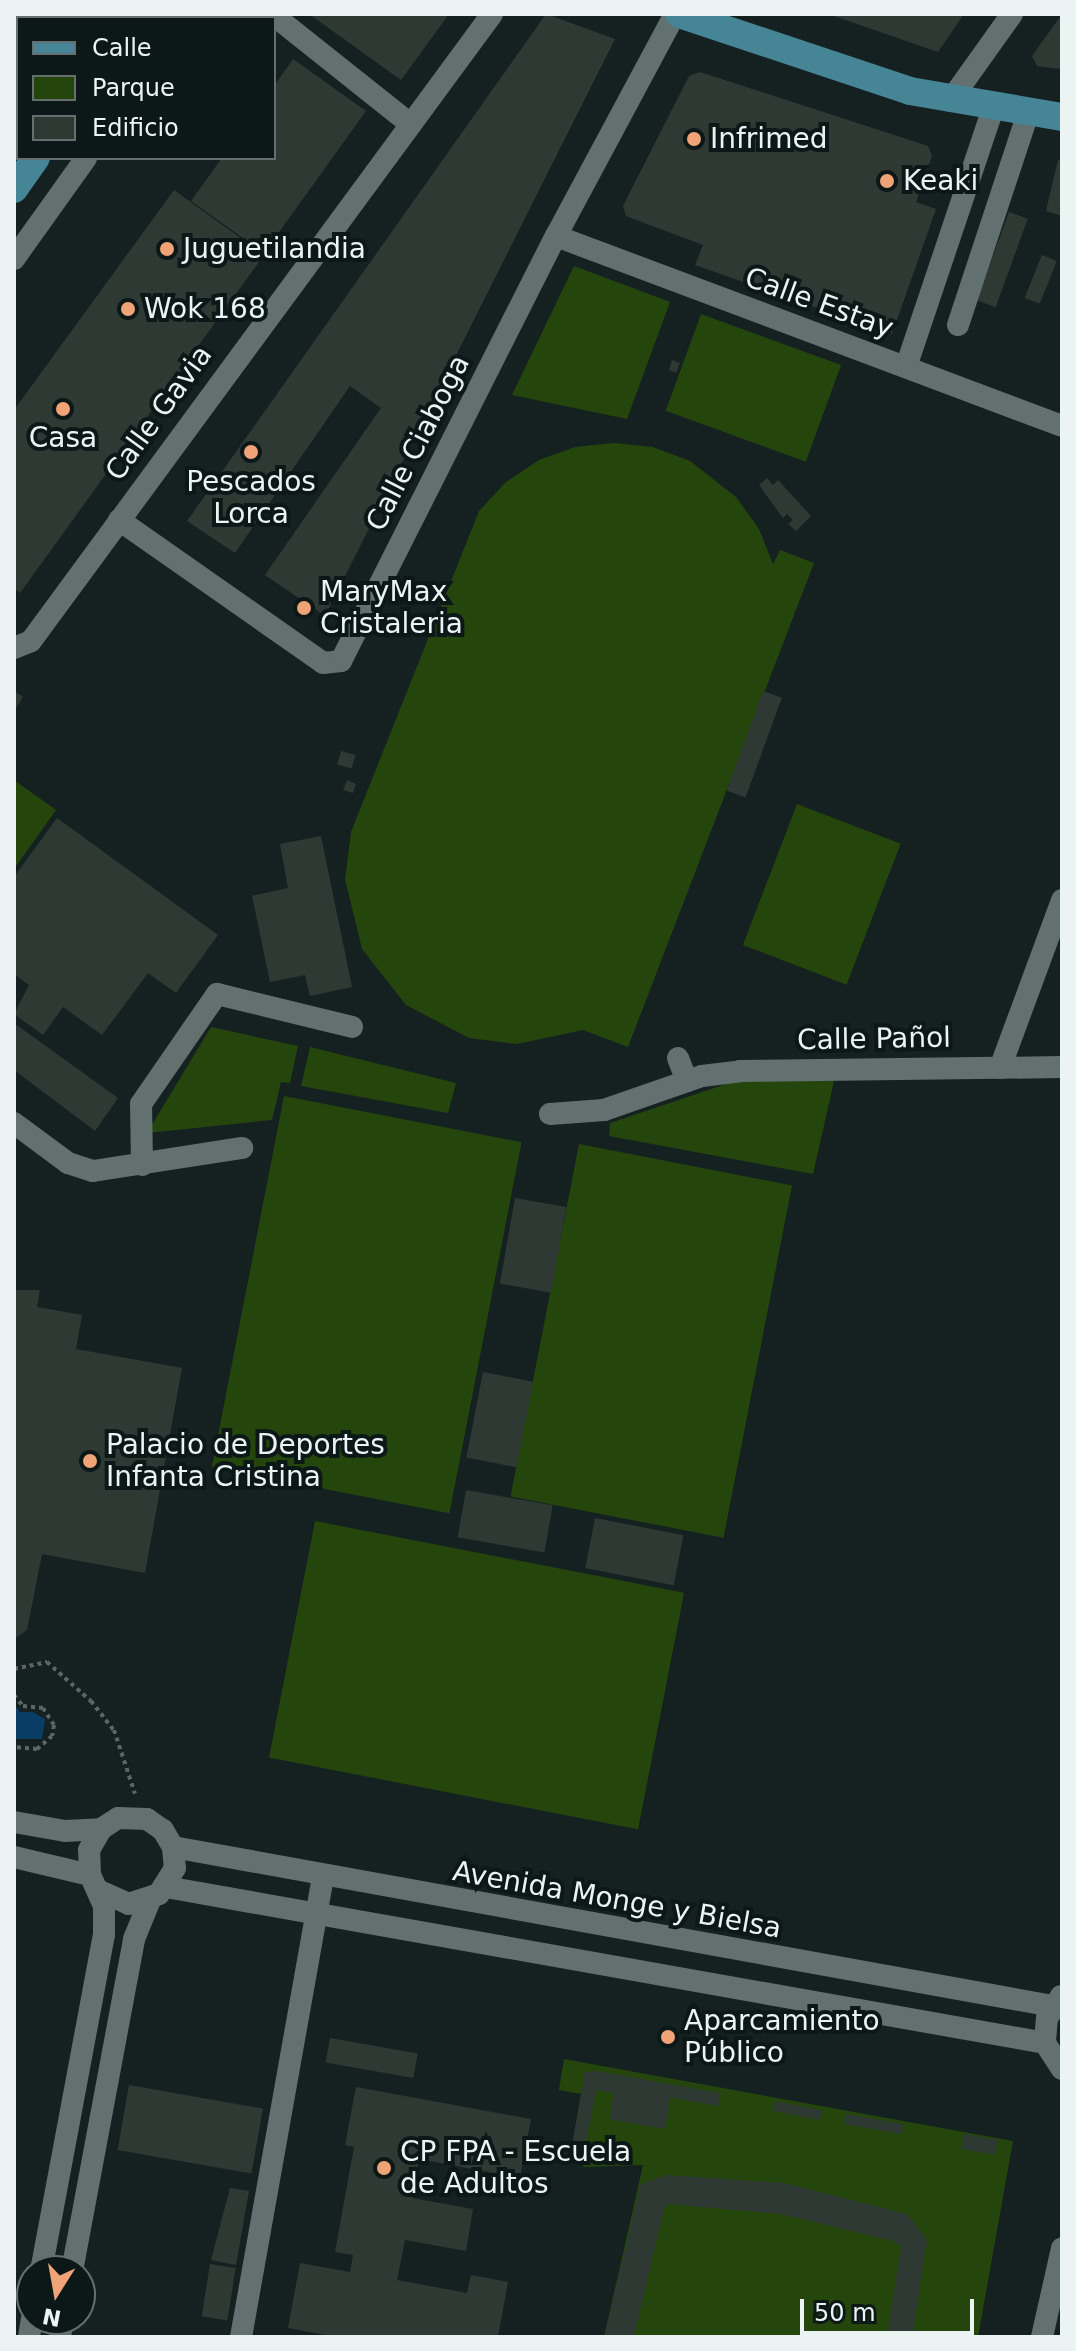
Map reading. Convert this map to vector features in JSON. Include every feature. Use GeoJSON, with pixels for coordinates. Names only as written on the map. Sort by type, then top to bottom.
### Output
{"type":"FeatureCollection","features":[{"type":"Feature","properties":{"kind":"main road"},"geometry":{"type":"LineString","coordinates":[[692,16],[950,101],[1062,117]]}},
{"type":"Feature","properties":{"kind":"main road"},"geometry":{"type":"LineString","coordinates":[[14,189],[35,160]]}},
{"type":"Feature","properties":{"kind":"street","name":"Calle Gavia"},"geometry":{"type":"LineString","coordinates":[[14,648],[31,641],[408,122],[492,14]]}},
{"type":"Feature","properties":{"kind":"street"},"geometry":{"type":"LineString","coordinates":[[950,101],[1012,14]]}},
{"type":"Feature","properties":{"kind":"street","name":"Calle Ciaboga"},"geometry":{"type":"LineString","coordinates":[[119,520],[323,663],[338,664],[556,236],[692,16]]}},
{"type":"Feature","properties":{"kind":"street"},"geometry":{"type":"LineString","coordinates":[[276,17],[408,122]]}},
{"type":"Feature","properties":{"kind":"street"},"geometry":{"type":"LineString","coordinates":[[906,367],[993,108]]}},
{"type":"Feature","properties":{"kind":"street"},"geometry":{"type":"LineString","coordinates":[[958,325],[1028,113]]}},
{"type":"Feature","properties":{"kind":"street"},"geometry":{"type":"LineString","coordinates":[[14,259],[85,160]]}},
{"type":"Feature","properties":{"kind":"street","name":"Calle Estay"},"geometry":{"type":"LineString","coordinates":[[556,236],[1062,426]]}},
{"type":"Feature","properties":{"kind":"street"},"geometry":{"type":"LineString","coordinates":[[1000,1068],[1062,900]]}},
{"type":"Feature","properties":{"kind":"street"},"geometry":{"type":"LineString","coordinates":[[142,1165],[141,1104],[217,994],[352,1027]]}},
{"type":"Feature","properties":{"kind":"street"},"geometry":{"type":"LineString","coordinates":[[678,1058],[687,1081]]}},
{"type":"Feature","properties":{"kind":"street","name":"Calle Pañol"},"geometry":{"type":"LineString","coordinates":[[550,1114],[624,1106],[687,1081],[740,1071],[1062,1067]]}},
{"type":"Feature","properties":{"kind":"street"},"geometry":{"type":"LineString","coordinates":[[14,1123],[79,1168],[142,1165],[242,1148]]}},
{"type":"Feature","properties":{"kind":"street"},"geometry":{"type":"LineString","coordinates":[[44,2255],[104,1934],[89,1850],[101,1829],[118,1818],[147,1819],[163,1830],[173,1847],[175,1868],[134,1939],[75,2255]]}},
{"type":"Feature","properties":{"kind":"street"},"geometry":{"type":"LineString","coordinates":[[14,1822],[65,1831],[101,1829]]}},
{"type":"Feature","properties":{"kind":"street","name":"Avenida Monge y Bielsa"},"geometry":{"type":"LineString","coordinates":[[173,1847],[323,1877],[1057,2001]]}},
{"type":"Feature","properties":{"kind":"street"},"geometry":{"type":"LineString","coordinates":[[14,1857],[95,1883],[119,1902],[158,1893],[318,1911],[1045,2043],[1062,2069]]}},
{"type":"Feature","properties":{"kind":"street"},"geometry":{"type":"LineString","coordinates":[[241,2337],[323,1877]]}},
{"type":"Feature","properties":{"kind":"street"},"geometry":{"type":"LineString","coordinates":[[1045,2043],[1057,2001]]}},
{"type":"Feature","properties":{"kind":"street"},"geometry":{"type":"LineString","coordinates":[[1042,2337],[1062,2248]]}},
{"type":"Feature","properties":{"kind":"path"},"geometry":{"type":"LineString","coordinates":[[14,1669],[47,1662],[91,1701],[114,1730],[135,1794]]}},
{"type":"Feature","properties":{"kind":"path"},"geometry":{"type":"LineString","coordinates":[[14,1695],[23,1706],[43,1708],[54,1725],[52,1736],[37,1749],[14,1747]]}},
{"type":"Feature","properties":{"kind":"green space"},"geometry":{"type":"Polygon","coordinates":[[[574,266],[670,302],[627,419],[512,395],[574,266]]]}},
{"type":"Feature","properties":{"kind":"green space"},"geometry":{"type":"Polygon","coordinates":[[[701,314],[841,365],[806,462],[666,411],[701,314]]]}},
{"type":"Feature","properties":{"kind":"green space"},"geometry":{"type":"Polygon","coordinates":[[[614,443],[653,447],[690,461],[736,497],[759,529],[773,564],[780,550],[814,563],[628,1047],[583,1030],[517,1044],[469,1038],[406,1005],[362,949],[345,879],[351,832],[479,511],[506,482],[539,460],[575,447],[614,443]]]}},
{"type":"Feature","properties":{"kind":"green space"},"geometry":{"type":"Polygon","coordinates":[[[14,780],[56,810],[14,869],[14,780]]]}},
{"type":"Feature","properties":{"kind":"green space"},"geometry":{"type":"Polygon","coordinates":[[[797,804],[901,844],[847,985],[743,945],[797,804]]]}},
{"type":"Feature","properties":{"kind":"green space"},"geometry":{"type":"Polygon","coordinates":[[[211,1027],[298,1046],[290,1083],[281,1082],[272,1120],[147,1133],[211,1027]]]}},
{"type":"Feature","properties":{"kind":"green space"},"geometry":{"type":"Polygon","coordinates":[[[310,1047],[456,1083],[448,1113],[301,1086],[310,1047]]]}},
{"type":"Feature","properties":{"kind":"green space"},"geometry":{"type":"Polygon","coordinates":[[[735,1081],[834,1081],[813,1174],[609,1136],[610,1123],[735,1081]]]}},
{"type":"Feature","properties":{"kind":"green space"},"geometry":{"type":"Polygon","coordinates":[[[284,1096],[522,1142],[449,1513],[212,1467],[284,1096]]]}},
{"type":"Feature","properties":{"kind":"green space"},"geometry":{"type":"Polygon","coordinates":[[[579,1144],[792,1185],[724,1538],[510,1496],[579,1144]]]}},
{"type":"Feature","properties":{"kind":"green space"},"geometry":{"type":"Polygon","coordinates":[[[315,1521],[684,1593],[638,1829],[269,1758],[315,1521]]]}},
{"type":"Feature","properties":{"kind":"green space"},"geometry":{"type":"Polygon","coordinates":[[[564,2059],[1013,2141],[978,2337],[604,2337],[643,2165],[583,2167],[585,2149],[572,2146],[581,2094],[559,2090],[564,2059]]]}},
{"type":"Feature","properties":{"kind":"water"},"geometry":{"type":"Polygon","coordinates":[[[14,1704],[20,1712],[33,1712],[45,1719],[42,1739],[14,1739],[14,1704]]]}},
{"type":"Feature","properties":{"kind":"building"},"geometry":{"type":"Polygon","coordinates":[[[309,14],[449,14],[401,80],[309,14]]]}},
{"type":"Feature","properties":{"kind":"building"},"geometry":{"type":"Polygon","coordinates":[[[546,14],[615,39],[325,616],[265,575],[381,408],[350,386],[235,553],[187,521],[546,14]]]}},
{"type":"Feature","properties":{"kind":"building"},"geometry":{"type":"Polygon","coordinates":[[[828,14],[964,14],[938,52],[828,14]]]}},
{"type":"Feature","properties":{"kind":"building"},"geometry":{"type":"Polygon","coordinates":[[[1062,14],[1062,69],[1037,66],[1032,56],[1062,14]]]}},
{"type":"Feature","properties":{"kind":"building"},"geometry":{"type":"Polygon","coordinates":[[[293,59],[366,111],[264,253],[191,201],[221,160],[276,160],[276,83],[293,59]]]}},
{"type":"Feature","properties":{"kind":"building"},"geometry":{"type":"Polygon","coordinates":[[[700,72],[928,146],[932,156],[916,202],[936,209],[892,334],[695,265],[703,245],[626,216],[623,206],[689,76],[700,72]]]}},
{"type":"Feature","properties":{"kind":"building"},"geometry":{"type":"Polygon","coordinates":[[[1058,160],[1062,161],[1062,216],[1046,211],[1058,160]]]}},
{"type":"Feature","properties":{"kind":"building"},"geometry":{"type":"Polygon","coordinates":[[[174,190],[264,255],[20,593],[14,588],[14,410],[174,190]]]}},
{"type":"Feature","properties":{"kind":"building"},"geometry":{"type":"Polygon","coordinates":[[[1009,212],[1028,219],[996,307],[977,300],[1009,212]]]}},
{"type":"Feature","properties":{"kind":"building"},"geometry":{"type":"Polygon","coordinates":[[[1042,255],[1057,261],[1040,304],[1025,298],[1042,255]]]}},
{"type":"Feature","properties":{"kind":"building"},"geometry":{"type":"Polygon","coordinates":[[[672,360],[680,363],[676,373],[669,370],[672,360]]]}},
{"type":"Feature","properties":{"kind":"building"},"geometry":{"type":"Polygon","coordinates":[[[767,478],[773,485],[778,480],[811,516],[796,531],[788,524],[793,520],[787,514],[783,518],[759,485],[767,478]]]}},
{"type":"Feature","properties":{"kind":"building"},"geometry":{"type":"Polygon","coordinates":[[[14,691],[23,697],[14,711],[14,691]]]}},
{"type":"Feature","properties":{"kind":"building"},"geometry":{"type":"Polygon","coordinates":[[[763,691],[782,698],[746,797],[727,791],[763,691]]]}},
{"type":"Feature","properties":{"kind":"building"},"geometry":{"type":"Polygon","coordinates":[[[341,751],[355,755],[352,769],[337,764],[341,751]]]}},
{"type":"Feature","properties":{"kind":"building"},"geometry":{"type":"Polygon","coordinates":[[[347,780],[356,784],[353,793],[343,790],[347,780]]]}},
{"type":"Feature","properties":{"kind":"building"},"geometry":{"type":"Polygon","coordinates":[[[57,818],[218,935],[176,993],[148,973],[102,1035],[63,1007],[43,1035],[14,1014],[29,985],[14,974],[14,877],[57,818]]]}},
{"type":"Feature","properties":{"kind":"building"},"geometry":{"type":"Polygon","coordinates":[[[321,836],[352,987],[310,996],[305,975],[270,982],[252,896],[288,888],[280,844],[321,836]]]}},
{"type":"Feature","properties":{"kind":"building"},"geometry":{"type":"Polygon","coordinates":[[[14,1023],[118,1098],[95,1131],[14,1070],[14,1023]]]}},
{"type":"Feature","properties":{"kind":"building"},"geometry":{"type":"Polygon","coordinates":[[[515,1198],[566,1207],[551,1293],[500,1284],[515,1198]]]}},
{"type":"Feature","properties":{"kind":"building","name":"Palacio de Deportes Infanta Cristina"},"geometry":{"type":"Polygon","coordinates":[[[14,1290],[40,1290],[37,1307],[82,1315],[76,1349],[182,1368],[145,1573],[42,1554],[27,1630],[14,1639],[14,1290]]]}},
{"type":"Feature","properties":{"kind":"building"},"geometry":{"type":"Polygon","coordinates":[[[483,1372],[533,1382],[516,1467],[466,1457],[483,1372]]]}},
{"type":"Feature","properties":{"kind":"building"},"geometry":{"type":"Polygon","coordinates":[[[466,1490],[553,1505],[544,1553],[458,1537],[466,1490]]]}},
{"type":"Feature","properties":{"kind":"building"},"geometry":{"type":"Polygon","coordinates":[[[595,1518],[683,1535],[674,1585],[585,1568],[595,1518]]]}},
{"type":"Feature","properties":{"kind":"building"},"geometry":{"type":"Polygon","coordinates":[[[330,2038],[418,2053],[413,2078],[326,2063],[330,2038]]]}},
{"type":"Feature","properties":{"kind":"building"},"geometry":{"type":"Polygon","coordinates":[[[596,2071],[720,2093],[718,2106],[670,2097],[665,2129],[609,2119],[614,2093],[596,2090],[585,2149],[572,2146],[585,2072],[596,2071]]]}},
{"type":"Feature","properties":{"kind":"building"},"geometry":{"type":"Polygon","coordinates":[[[129,2085],[263,2109],[251,2174],[118,2150],[129,2085]]]}},
{"type":"Feature","properties":{"kind":"building","name":"CP FPA - Escuela de Adultos"},"geometry":{"type":"Polygon","coordinates":[[[356,2087],[531,2119],[520,2178],[419,2159],[412,2198],[473,2209],[466,2251],[405,2240],[397,2280],[467,2293],[471,2275],[508,2282],[498,2337],[337,2337],[288,2328],[300,2263],[350,2272],[353,2255],[335,2252],[354,2147],[345,2145],[356,2087]]]}},
{"type":"Feature","properties":{"kind":"building"},"geometry":{"type":"Polygon","coordinates":[[[775,2101],[822,2110],[820,2120],[773,2111],[775,2101]]]}},
{"type":"Feature","properties":{"kind":"building"},"geometry":{"type":"Polygon","coordinates":[[[846,2114],[903,2124],[901,2134],[844,2124],[846,2114]]]}},
{"type":"Feature","properties":{"kind":"building"},"geometry":{"type":"Polygon","coordinates":[[[964,2134],[997,2140],[995,2155],[961,2149],[964,2134]]]}},
{"type":"Feature","properties":{"kind":"building"},"geometry":{"type":"Polygon","coordinates":[[[667,2175],[784,2183],[907,2214],[927,2240],[912,2337],[887,2337],[901,2247],[894,2241],[781,2214],[669,2204],[664,2208],[634,2337],[604,2337],[641,2184],[667,2175]]]}},
{"type":"Feature","properties":{"kind":"building"},"geometry":{"type":"Polygon","coordinates":[[[230,2188],[249,2191],[236,2265],[211,2260],[230,2188]]]}},
{"type":"Feature","properties":{"kind":"building"},"geometry":{"type":"Polygon","coordinates":[[[210,2264],[236,2268],[227,2320],[202,2316],[210,2264]]]}},
{"type":"Feature","properties":{"kind":"place","name":"Infrimed"},"geometry":{"type":"Point","coordinates":[694,139]}},
{"type":"Feature","properties":{"kind":"place","name":"Keaki"},"geometry":{"type":"Point","coordinates":[887,181]}},
{"type":"Feature","properties":{"kind":"place","name":"Juguetilandia"},"geometry":{"type":"Point","coordinates":[167,249]}},
{"type":"Feature","properties":{"kind":"place","name":"Wok 168"},"geometry":{"type":"Point","coordinates":[128,309]}},
{"type":"Feature","properties":{"kind":"place","name":"Casa"},"geometry":{"type":"Point","coordinates":[63,409]}},
{"type":"Feature","properties":{"kind":"place","name":"Pescados Lorca"},"geometry":{"type":"Point","coordinates":[251,452]}},
{"type":"Feature","properties":{"kind":"place","name":"MaryMax Cristaleria"},"geometry":{"type":"Point","coordinates":[304,608]}},
{"type":"Feature","properties":{"kind":"place","name":"Palacio de Deportes Infanta Cristina"},"geometry":{"type":"Point","coordinates":[90,1461]}},
{"type":"Feature","properties":{"kind":"place","name":"Aparcamiento Público"},"geometry":{"type":"Point","coordinates":[668,2037]}},
{"type":"Feature","properties":{"kind":"place","name":"CP FPA - Escuela de Adultos"},"geometry":{"type":"Point","coordinates":[384,2168]}}]}
